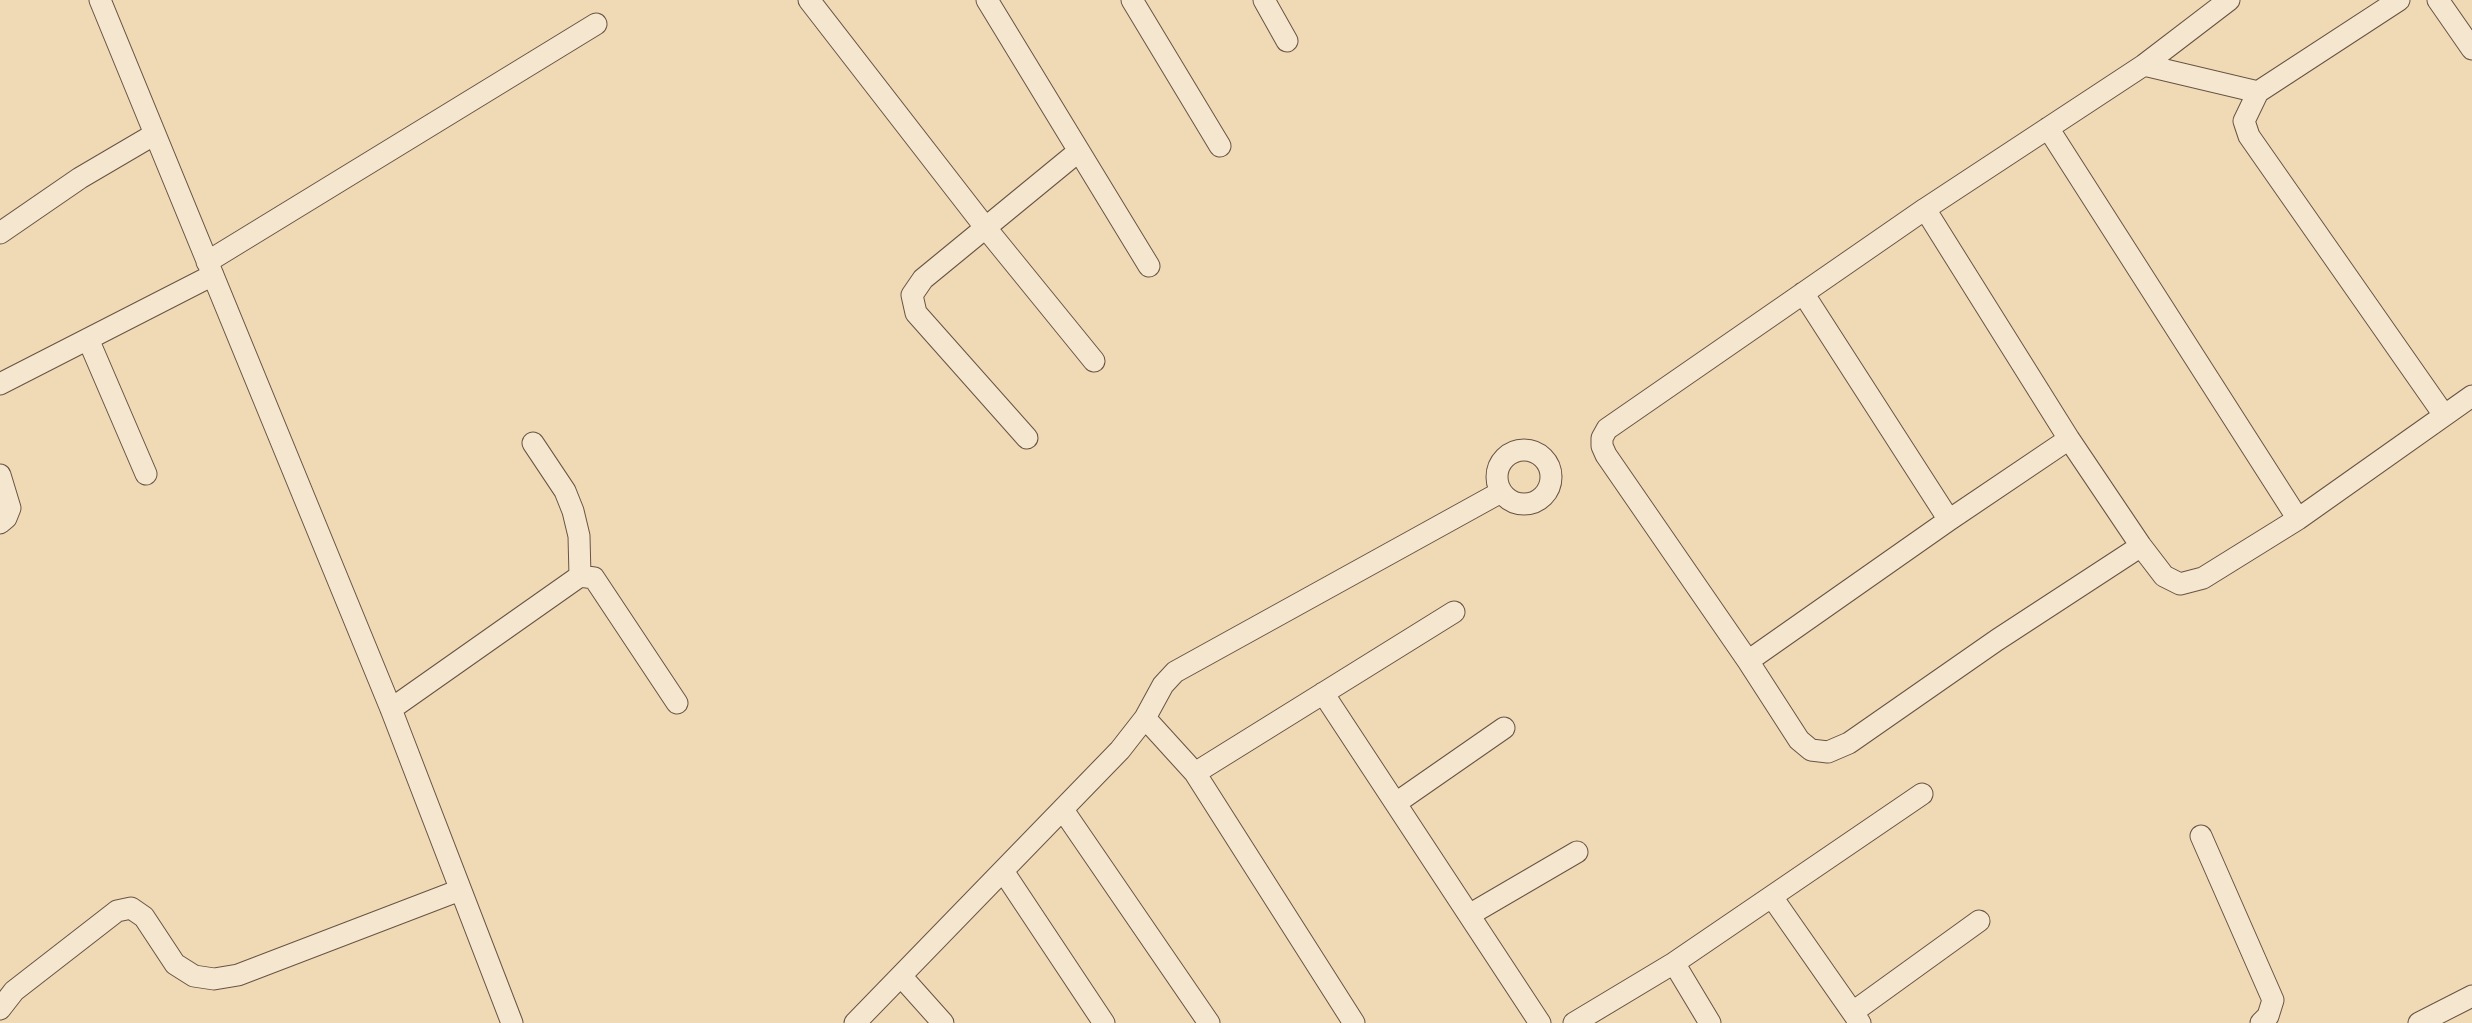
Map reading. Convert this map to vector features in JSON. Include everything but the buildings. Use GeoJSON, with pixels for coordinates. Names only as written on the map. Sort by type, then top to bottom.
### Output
{"type":"FeatureCollection","features":[{"type":"Feature","properties":{"kind":"street"},"geometry":{"type":"LineString","coordinates":[[100,0],[391,709],[512,1023]]}},
{"type":"Feature","properties":{"kind":"street"},"geometry":{"type":"LineString","coordinates":[[809,0],[986,228],[1094,362]]}},
{"type":"Feature","properties":{"kind":"street"},"geometry":{"type":"LineString","coordinates":[[987,0],[1149,266]]}},
{"type":"Feature","properties":{"kind":"street"},"geometry":{"type":"LineString","coordinates":[[1132,0],[1220,146]]}},
{"type":"Feature","properties":{"kind":"street"},"geometry":{"type":"LineString","coordinates":[[1264,0],[1287,42]]}},
{"type":"Feature","properties":{"kind":"street"},"geometry":{"type":"LineString","coordinates":[[2141,546],[1997,640],[1849,743],[1828,752],[1811,750],[1799,740],[1748,661],[1606,455],[1602,446],[1602,438],[1607,429],[1925,208],[2144,65],[2229,0]]}},
{"type":"Feature","properties":{"kind":"street"},"geometry":{"type":"LineString","coordinates":[[2398,0],[2258,92],[2244,121],[2249,136],[2444,415]]}},
{"type":"Feature","properties":{"kind":"street"},"geometry":{"type":"LineString","coordinates":[[2438,0],[2472,49]]}},
{"type":"Feature","properties":{"kind":"street"},"geometry":{"type":"LineString","coordinates":[[0,384],[88,339],[210,268],[596,24]]}},
{"type":"Feature","properties":{"kind":"street"},"geometry":{"type":"LineString","coordinates":[[2144,65],[2258,92]]}},
{"type":"Feature","properties":{"kind":"street"},"geometry":{"type":"LineString","coordinates":[[2048,128],[2298,519]]}},
{"type":"Feature","properties":{"kind":"street"},"geometry":{"type":"LineString","coordinates":[[0,233],[80,178],[155,134]]}},
{"type":"Feature","properties":{"kind":"street"},"geometry":{"type":"LineString","coordinates":[[1027,438],[916,313],[912,295],[922,279],[1079,151]]}},
{"type":"Feature","properties":{"kind":"street"},"geometry":{"type":"LineString","coordinates":[[1925,208],[2069,439],[2141,546],[2164,576],[2180,584],[2203,578],[2298,519],[2472,396]]}},
{"type":"Feature","properties":{"kind":"street"},"geometry":{"type":"LineString","coordinates":[[1803,294],[1949,520]]}},
{"type":"Feature","properties":{"kind":"street"},"geometry":{"type":"LineString","coordinates":[[88,339],[146,474]]}},
{"type":"Feature","properties":{"kind":"street"},"geometry":{"type":"LineString","coordinates":[[1748,661],[1949,520],[2069,439]]}},
{"type":"Feature","properties":{"kind":"street"},"geometry":{"type":"LineString","coordinates":[[534,443],[565,491],[573,510],[579,536],[580,576]]}},
{"type":"Feature","properties":{"kind":"street"},"geometry":{"type":"LineString","coordinates":[[0,475],[10,508],[6,518],[0,523]]}},
{"type":"Feature","properties":{"kind":"street"},"geometry":{"type":"LineString","coordinates":[[855,1023],[1120,750],[1145,718],[1163,685],[1175,672],[1501,492]]}},
{"type":"Feature","properties":{"kind":"street"},"geometry":{"type":"LineString","coordinates":[[391,709],[580,576],[594,578],[677,703]]}},
{"type":"Feature","properties":{"kind":"street"},"geometry":{"type":"LineString","coordinates":[[1195,773],[1454,612]]}},
{"type":"Feature","properties":{"kind":"street"},"geometry":{"type":"LineString","coordinates":[[1323,693],[1540,1023]]}},
{"type":"Feature","properties":{"kind":"street"},"geometry":{"type":"LineString","coordinates":[[1145,718],[1195,773],[1354,1023]]}},
{"type":"Feature","properties":{"kind":"street"},"geometry":{"type":"LineString","coordinates":[[1396,803],[1504,728]]}},
{"type":"Feature","properties":{"kind":"street"},"geometry":{"type":"LineString","coordinates":[[1574,1023],[1674,963],[1922,794]]}},
{"type":"Feature","properties":{"kind":"street"},"geometry":{"type":"LineString","coordinates":[[1063,810],[1209,1023]]}},
{"type":"Feature","properties":{"kind":"street"},"geometry":{"type":"LineString","coordinates":[[2201,836],[2273,1000],[2268,1016],[2261,1023]]}},
{"type":"Feature","properties":{"kind":"street"},"geometry":{"type":"LineString","coordinates":[[1469,915],[1577,852]]}},
{"type":"Feature","properties":{"kind":"street"},"geometry":{"type":"LineString","coordinates":[[1003,871],[1104,1023]]}},
{"type":"Feature","properties":{"kind":"street"},"geometry":{"type":"LineString","coordinates":[[0,1009],[14,991],[117,912],[131,908],[144,917],[175,964],[194,976],[214,979],[238,975],[460,890]]}},
{"type":"Feature","properties":{"kind":"street"},"geometry":{"type":"LineString","coordinates":[[1772,897],[1856,1018],[1979,921]]}},
{"type":"Feature","properties":{"kind":"street"},"geometry":{"type":"LineString","coordinates":[[1674,963],[1710,1023]]}},
{"type":"Feature","properties":{"kind":"street"},"geometry":{"type":"LineString","coordinates":[[901,976],[943,1023]]}},
{"type":"Feature","properties":{"kind":"street"},"geometry":{"type":"LineString","coordinates":[[2419,1023],[2472,996]]}}]}
